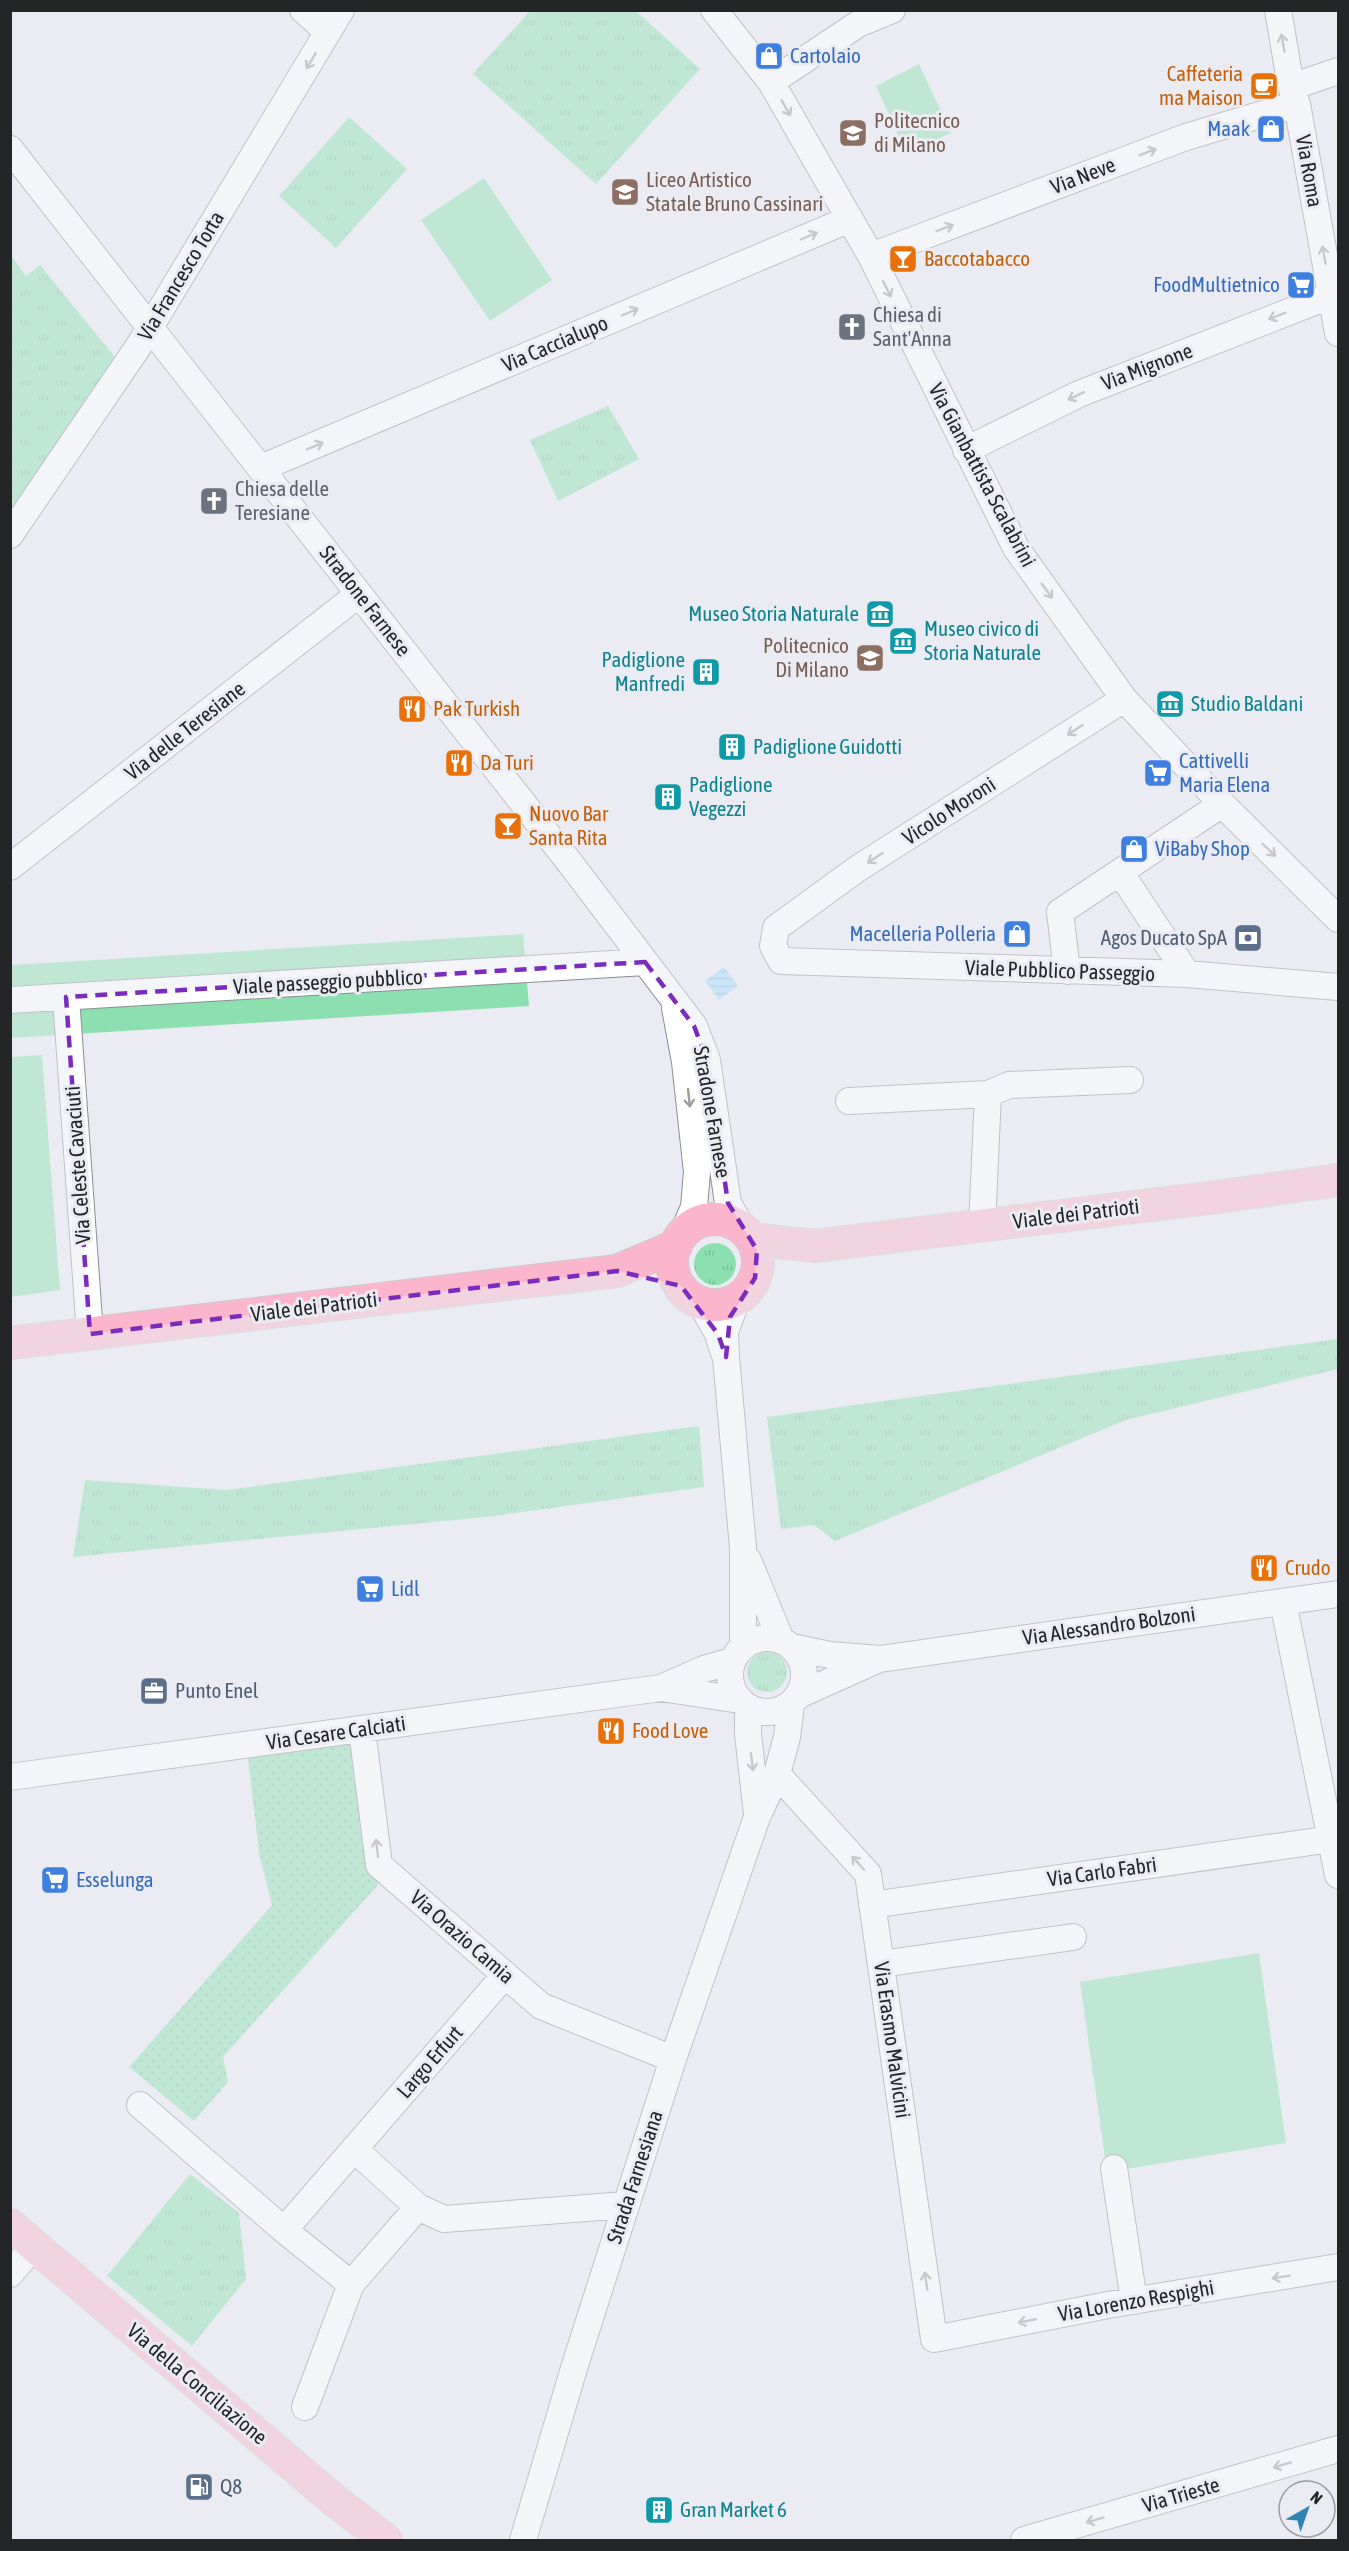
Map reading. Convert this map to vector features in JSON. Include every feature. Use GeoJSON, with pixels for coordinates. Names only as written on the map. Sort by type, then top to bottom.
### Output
{"type":"FeatureCollection","features":[{"type":"Feature","properties":{"kind":"main road","name":"Viale dei Patrioti"},"geometry":{"type":"LineString","coordinates":[[747,1235],[814,1246],[1217,1197],[1336,1179]]}},
{"type":"Feature","properties":{"kind":"main road"},"geometry":{"type":"LineString","coordinates":[[714,1219],[728,1221],[747,1235],[758,1257],[756,1274],[748,1290],[737,1299],[724,1304],[710,1305],[690,1294],[676,1281],[673,1267],[679,1240],[700,1222],[714,1219]]}},
{"type":"Feature","properties":{"kind":"main road","name":"Viale dei Patrioti"},"geometry":{"type":"LineString","coordinates":[[617,1271],[679,1240]]}},
{"type":"Feature","properties":{"kind":"main road","name":"Viale dei Patrioti"},"geometry":{"type":"LineString","coordinates":[[756,1274],[814,1246]]}},
{"type":"Feature","properties":{"kind":"main road","name":"Viale dei Patrioti"},"geometry":{"type":"LineString","coordinates":[[10,1343],[617,1271],[634,1273],[690,1294]]}},
{"type":"Feature","properties":{"kind":"main road","name":"Via della Conciliazione"},"geometry":{"type":"LineString","coordinates":[[10,2225],[20,2257],[353,2541]]}},
{"type":"Feature","properties":{"kind":"main road","name":"Via della Conciliazione"},"geometry":{"type":"LineString","coordinates":[[20,2257],[386,2541]]}},
{"type":"Feature","properties":{"kind":"street"},"geometry":{"type":"LineString","coordinates":[[303,10],[328,32]]}},
{"type":"Feature","properties":{"kind":"street","name":"Via Francesco Torta"},"geometry":{"type":"LineString","coordinates":[[10,536],[150,327],[341,10]]}},
{"type":"Feature","properties":{"kind":"street","name":"Via Gianbattista Scalabrini"},"geometry":{"type":"LineString","coordinates":[[714,10],[771,82],[871,256],[1016,548],[1124,699],[1222,804],[1338,919]]}},
{"type":"Feature","properties":{"kind":"street"},"geometry":{"type":"LineString","coordinates":[[771,82],[858,24],[892,10]]}},
{"type":"Feature","properties":{"kind":"street","name":"Via Roma"},"geometry":{"type":"LineString","coordinates":[[1278,10],[1338,333]]}},
{"type":"Feature","properties":{"kind":"street","name":"Via Neve"},"geometry":{"type":"LineString","coordinates":[[871,256],[1294,95],[1338,71]]}},
{"type":"Feature","properties":{"kind":"street","name":"Stradone Farnese"},"geometry":{"type":"LineString","coordinates":[[10,149],[694,1026],[707,1060],[728,1203],[747,1235]]}},
{"type":"Feature","properties":{"kind":"street","name":"Via Caccialupo"},"geometry":{"type":"LineString","coordinates":[[261,468],[850,219]]}},
{"type":"Feature","properties":{"kind":"street","name":"Via Mignone"},"geometry":{"type":"LineString","coordinates":[[966,450],[1079,394],[1332,295]]}},
{"type":"Feature","properties":{"kind":"street","name":"Via delle Teresiane"},"geometry":{"type":"LineString","coordinates":[[10,867],[359,594]]}},
{"type":"Feature","properties":{"kind":"street","name":"Vicolo Moroni"},"geometry":{"type":"LineString","coordinates":[[781,961],[773,946],[776,928],[857,869],[1124,699]]}},
{"type":"Feature","properties":{"kind":"street"},"geometry":{"type":"LineString","coordinates":[[1067,971],[1060,912],[1222,804]]}},
{"type":"Feature","properties":{"kind":"street"},"geometry":{"type":"LineString","coordinates":[[1120,872],[1187,975]]}},
{"type":"Feature","properties":{"kind":"street","name":"Viale Pubblico Passeggio"},"geometry":{"type":"LineString","coordinates":[[781,961],[1187,975],[1338,987]]}},
{"type":"Feature","properties":{"kind":"street","name":"Viale passeggio pubblico"},"geometry":{"type":"LineString","coordinates":[[10,1000],[645,963]]}},
{"type":"Feature","properties":{"kind":"street","name":"Via Celeste Cavaciuti"},"geometry":{"type":"LineString","coordinates":[[66,997],[90,1334]]}},
{"type":"Feature","properties":{"kind":"street","name":"Stradone Farnese"},"geometry":{"type":"LineString","coordinates":[[673,999],[685,1062],[697,1172],[694,1207],[679,1240]]}},
{"type":"Feature","properties":{"kind":"street"},"geometry":{"type":"LineString","coordinates":[[849,1101],[988,1094],[1009,1084],[1130,1080]]}},
{"type":"Feature","properties":{"kind":"street"},"geometry":{"type":"LineString","coordinates":[[982,1226],[988,1094]]}},
{"type":"Feature","properties":{"kind":"street"},"geometry":{"type":"LineString","coordinates":[[690,1294],[718,1334],[726,1357]]}},
{"type":"Feature","properties":{"kind":"street"},"geometry":{"type":"LineString","coordinates":[[737,1299],[725,1332],[743,1548],[738,1653],[730,1682],[744,1704],[770,1713],[795,1699],[804,1682],[804,1670],[800,1657],[787,1644],[743,1548]]}},
{"type":"Feature","properties":{"kind":"street","name":"Via Alessandro Bolzoni"},"geometry":{"type":"LineString","coordinates":[[787,1644],[830,1655],[880,1659],[1338,1594]]}},
{"type":"Feature","properties":{"kind":"street"},"geometry":{"type":"LineString","coordinates":[[1283,1602],[1338,1875]]}},
{"type":"Feature","properties":{"kind":"street"},"geometry":{"type":"LineString","coordinates":[[738,1653],[761,1638],[787,1644]]}},
{"type":"Feature","properties":{"kind":"street","name":"Via Cesare Calciati"},"geometry":{"type":"LineString","coordinates":[[10,1777],[661,1688],[738,1653]]}},
{"type":"Feature","properties":{"kind":"street","name":"Via Alessandro Bolzoni"},"geometry":{"type":"LineString","coordinates":[[795,1699],[880,1659]]}},
{"type":"Feature","properties":{"kind":"street","name":"Via Cesare Calciati"},"geometry":{"type":"LineString","coordinates":[[661,1688],[744,1704]]}},
{"type":"Feature","properties":{"kind":"street","name":"Strada Farnesiana"},"geometry":{"type":"LineString","coordinates":[[523,2541],[673,2059],[758,1817],[777,1774],[795,1699]]}},
{"type":"Feature","properties":{"kind":"street","name":"Strada Farnesiana"},"geometry":{"type":"LineString","coordinates":[[744,1704],[758,1817]]}},
{"type":"Feature","properties":{"kind":"street","name":"Via Orazio Camia"},"geometry":{"type":"LineString","coordinates":[[362,1730],[379,1864],[541,2006],[673,2059]]}},
{"type":"Feature","properties":{"kind":"street","name":"Via Erasmo Malvicini"},"geometry":{"type":"LineString","coordinates":[[777,1774],[868,1874],[934,2339]]}},
{"type":"Feature","properties":{"kind":"street","name":"Via Carlo Fabri"},"geometry":{"type":"LineString","coordinates":[[872,1905],[1331,1839]]}},
{"type":"Feature","properties":{"kind":"street"},"geometry":{"type":"LineString","coordinates":[[881,1964],[1073,1937]]}},
{"type":"Feature","properties":{"kind":"street","name":"Largo Erfurt"},"geometry":{"type":"LineString","coordinates":[[284,2230],[505,1975]]}},
{"type":"Feature","properties":{"kind":"street"},"geometry":{"type":"LineString","coordinates":[[140,2105],[284,2230],[351,2284]]}},
{"type":"Feature","properties":{"kind":"street"},"geometry":{"type":"LineString","coordinates":[[354,2150],[418,2207],[444,2219],[626,2205]]}},
{"type":"Feature","properties":{"kind":"street"},"geometry":{"type":"LineString","coordinates":[[1114,2168],[1134,2301]]}},
{"type":"Feature","properties":{"kind":"street"},"geometry":{"type":"LineString","coordinates":[[305,2408],[351,2284],[418,2207]]}},
{"type":"Feature","properties":{"kind":"street","name":"Via Lorenzo Respighi"},"geometry":{"type":"LineString","coordinates":[[934,2339],[1134,2301],[1338,2267]]}},
{"type":"Feature","properties":{"kind":"street","name":"Via Trieste"},"geometry":{"type":"LineString","coordinates":[[1024,2541],[1338,2449]]}},
{"type":"Feature","properties":{"kind":"highlighted area"},"geometry":{"type":"Polygon","coordinates":[[[645,962],[694,1026],[707,1060],[728,1203],[757,1250],[755,1278],[730,1317],[726,1357],[718,1334],[681,1286],[617,1271],[90,1334],[66,997],[645,962]]]}},
{"type":"Feature","properties":{"kind":"green space"},"geometry":{"type":"Polygon","coordinates":[[[530,11],[636,11],[700,69],[596,184],[473,74],[530,11]]]}},
{"type":"Feature","properties":{"kind":"green space"},"geometry":{"type":"Polygon","coordinates":[[[919,64],[951,133],[906,152],[876,86],[919,64]]]}},
{"type":"Feature","properties":{"kind":"green space"},"geometry":{"type":"Polygon","coordinates":[[[349,117],[407,169],[336,248],[279,196],[349,117]]]}},
{"type":"Feature","properties":{"kind":"green space"},"geometry":{"type":"Polygon","coordinates":[[[484,178],[552,280],[490,321],[421,220],[484,178]]]}},
{"type":"Feature","properties":{"kind":"green space"},"geometry":{"type":"Polygon","coordinates":[[[10,254],[26,276],[40,265],[119,362],[10,512],[10,254]]]}},
{"type":"Feature","properties":{"kind":"green space"},"geometry":{"type":"Polygon","coordinates":[[[608,406],[639,459],[558,501],[530,440],[608,406]]]}},
{"type":"Feature","properties":{"kind":"green space"},"geometry":{"type":"Polygon","coordinates":[[[523,934],[529,1006],[11,1038],[11,965],[523,934]]]}},
{"type":"Feature","properties":{"kind":"green space"},"geometry":{"type":"Polygon","coordinates":[[[42,1055],[60,1290],[11,1297],[11,1057],[42,1055]]]}},
{"type":"Feature","properties":{"kind":"green space"},"geometry":{"type":"Polygon","coordinates":[[[715,1243],[730,1249],[736,1264],[730,1279],[715,1285],[700,1279],[694,1264],[700,1249],[715,1243]]]}},
{"type":"Feature","properties":{"kind":"green space"},"geometry":{"type":"Polygon","coordinates":[[[1338,1339],[1338,1369],[1126,1420],[835,1541],[814,1525],[781,1529],[767,1417],[1338,1339]]]}},
{"type":"Feature","properties":{"kind":"green space"},"geometry":{"type":"Polygon","coordinates":[[[699,1426],[704,1487],[486,1517],[73,1557],[85,1480],[227,1490],[699,1426]]]}},
{"type":"Feature","properties":{"kind":"green space"},"geometry":{"type":"Polygon","coordinates":[[[767,1652],[775,1653],[781,1658],[786,1664],[786,1680],[781,1686],[775,1691],[767,1692],[759,1691],[753,1686],[748,1680],[747,1672],[748,1664],[753,1658],[759,1653],[767,1652]]]}},
{"type":"Feature","properties":{"kind":"green space"},"geometry":{"type":"Polygon","coordinates":[[[359,1742],[378,1885],[223,2057],[228,2082],[194,2121],[129,2067],[272,1905],[259,1853],[248,1758],[359,1742]]]}},
{"type":"Feature","properties":{"kind":"green space"},"geometry":{"type":"Polygon","coordinates":[[[1259,1953],[1286,2143],[1107,2172],[1080,1982],[1259,1953]]]}},
{"type":"Feature","properties":{"kind":"green space"},"geometry":{"type":"Polygon","coordinates":[[[190,2174],[239,2213],[246,2279],[192,2346],[107,2276],[190,2174]]]}},
{"type":"Feature","properties":{"kind":"water"},"geometry":{"type":"Polygon","coordinates":[[[724,967],[738,986],[719,1000],[705,981],[724,967]]]}},
{"type":"Feature","properties":{"kind":"place","name":"Cartolaio"},"geometry":{"type":"Point","coordinates":[769,56]}},
{"type":"Feature","properties":{"kind":"place","name":"Caffeteria ma Maison"},"geometry":{"type":"Point","coordinates":[1264,86]}},
{"type":"Feature","properties":{"kind":"place","name":"Maak"},"geometry":{"type":"Point","coordinates":[1271,129]}},
{"type":"Feature","properties":{"kind":"place","name":"Politecnico di Milano"},"geometry":{"type":"Point","coordinates":[853,133]}},
{"type":"Feature","properties":{"kind":"place","name":"Liceo Artistico Statale Bruno Cassinari"},"geometry":{"type":"Point","coordinates":[625,192]}},
{"type":"Feature","properties":{"kind":"place","name":"Baccotabacco"},"geometry":{"type":"Point","coordinates":[903,259]}},
{"type":"Feature","properties":{"kind":"place","name":"FoodMultietnico"},"geometry":{"type":"Point","coordinates":[1301,285]}},
{"type":"Feature","properties":{"kind":"place","name":"Chiesa di Sant'Anna"},"geometry":{"type":"Point","coordinates":[852,327]}},
{"type":"Feature","properties":{"kind":"place","name":"Chiesa delle Teresiane"},"geometry":{"type":"Point","coordinates":[214,501]}},
{"type":"Feature","properties":{"kind":"place","name":"Museo Storia Naturale"},"geometry":{"type":"Point","coordinates":[880,614]}},
{"type":"Feature","properties":{"kind":"place","name":"Museo civico di Storia Naturale"},"geometry":{"type":"Point","coordinates":[903,641]}},
{"type":"Feature","properties":{"kind":"place","name":"Politecnico Di Milano"},"geometry":{"type":"Point","coordinates":[870,658]}},
{"type":"Feature","properties":{"kind":"place","name":"Padiglione Manfredi"},"geometry":{"type":"Point","coordinates":[706,672]}},
{"type":"Feature","properties":{"kind":"place","name":"Studio Baldani"},"geometry":{"type":"Point","coordinates":[1170,704]}},
{"type":"Feature","properties":{"kind":"place","name":"Pak Turkish"},"geometry":{"type":"Point","coordinates":[412,709]}},
{"type":"Feature","properties":{"kind":"place","name":"Padiglione Guidotti"},"geometry":{"type":"Point","coordinates":[732,747]}},
{"type":"Feature","properties":{"kind":"place","name":"Da Turi"},"geometry":{"type":"Point","coordinates":[459,763]}},
{"type":"Feature","properties":{"kind":"place","name":"Cattivelli Maria Elena"},"geometry":{"type":"Point","coordinates":[1158,773]}},
{"type":"Feature","properties":{"kind":"place","name":"Padiglione Vegezzi"},"geometry":{"type":"Point","coordinates":[668,797]}},
{"type":"Feature","properties":{"kind":"place","name":"Nuovo Bar Santa Rita"},"geometry":{"type":"Point","coordinates":[508,826]}},
{"type":"Feature","properties":{"kind":"place","name":"ViBaby Shop"},"geometry":{"type":"Point","coordinates":[1134,849]}},
{"type":"Feature","properties":{"kind":"place","name":"Macelleria Polleria"},"geometry":{"type":"Point","coordinates":[1017,934]}},
{"type":"Feature","properties":{"kind":"place","name":"Agos Ducato SpA"},"geometry":{"type":"Point","coordinates":[1248,938]}},
{"type":"Feature","properties":{"kind":"place","name":"Crudo"},"geometry":{"type":"Point","coordinates":[1264,1568]}},
{"type":"Feature","properties":{"kind":"place","name":"Lidl"},"geometry":{"type":"Point","coordinates":[370,1589]}},
{"type":"Feature","properties":{"kind":"place","name":"Punto Enel"},"geometry":{"type":"Point","coordinates":[154,1691]}},
{"type":"Feature","properties":{"kind":"place","name":"Food Love"},"geometry":{"type":"Point","coordinates":[611,1731]}},
{"type":"Feature","properties":{"kind":"place","name":"Esselunga"},"geometry":{"type":"Point","coordinates":[55,1880]}},
{"type":"Feature","properties":{"kind":"place","name":"Q8"},"geometry":{"type":"Point","coordinates":[199,2487]}},
{"type":"Feature","properties":{"kind":"place","name":"Gran Market 6"},"geometry":{"type":"Point","coordinates":[659,2510]}}]}
